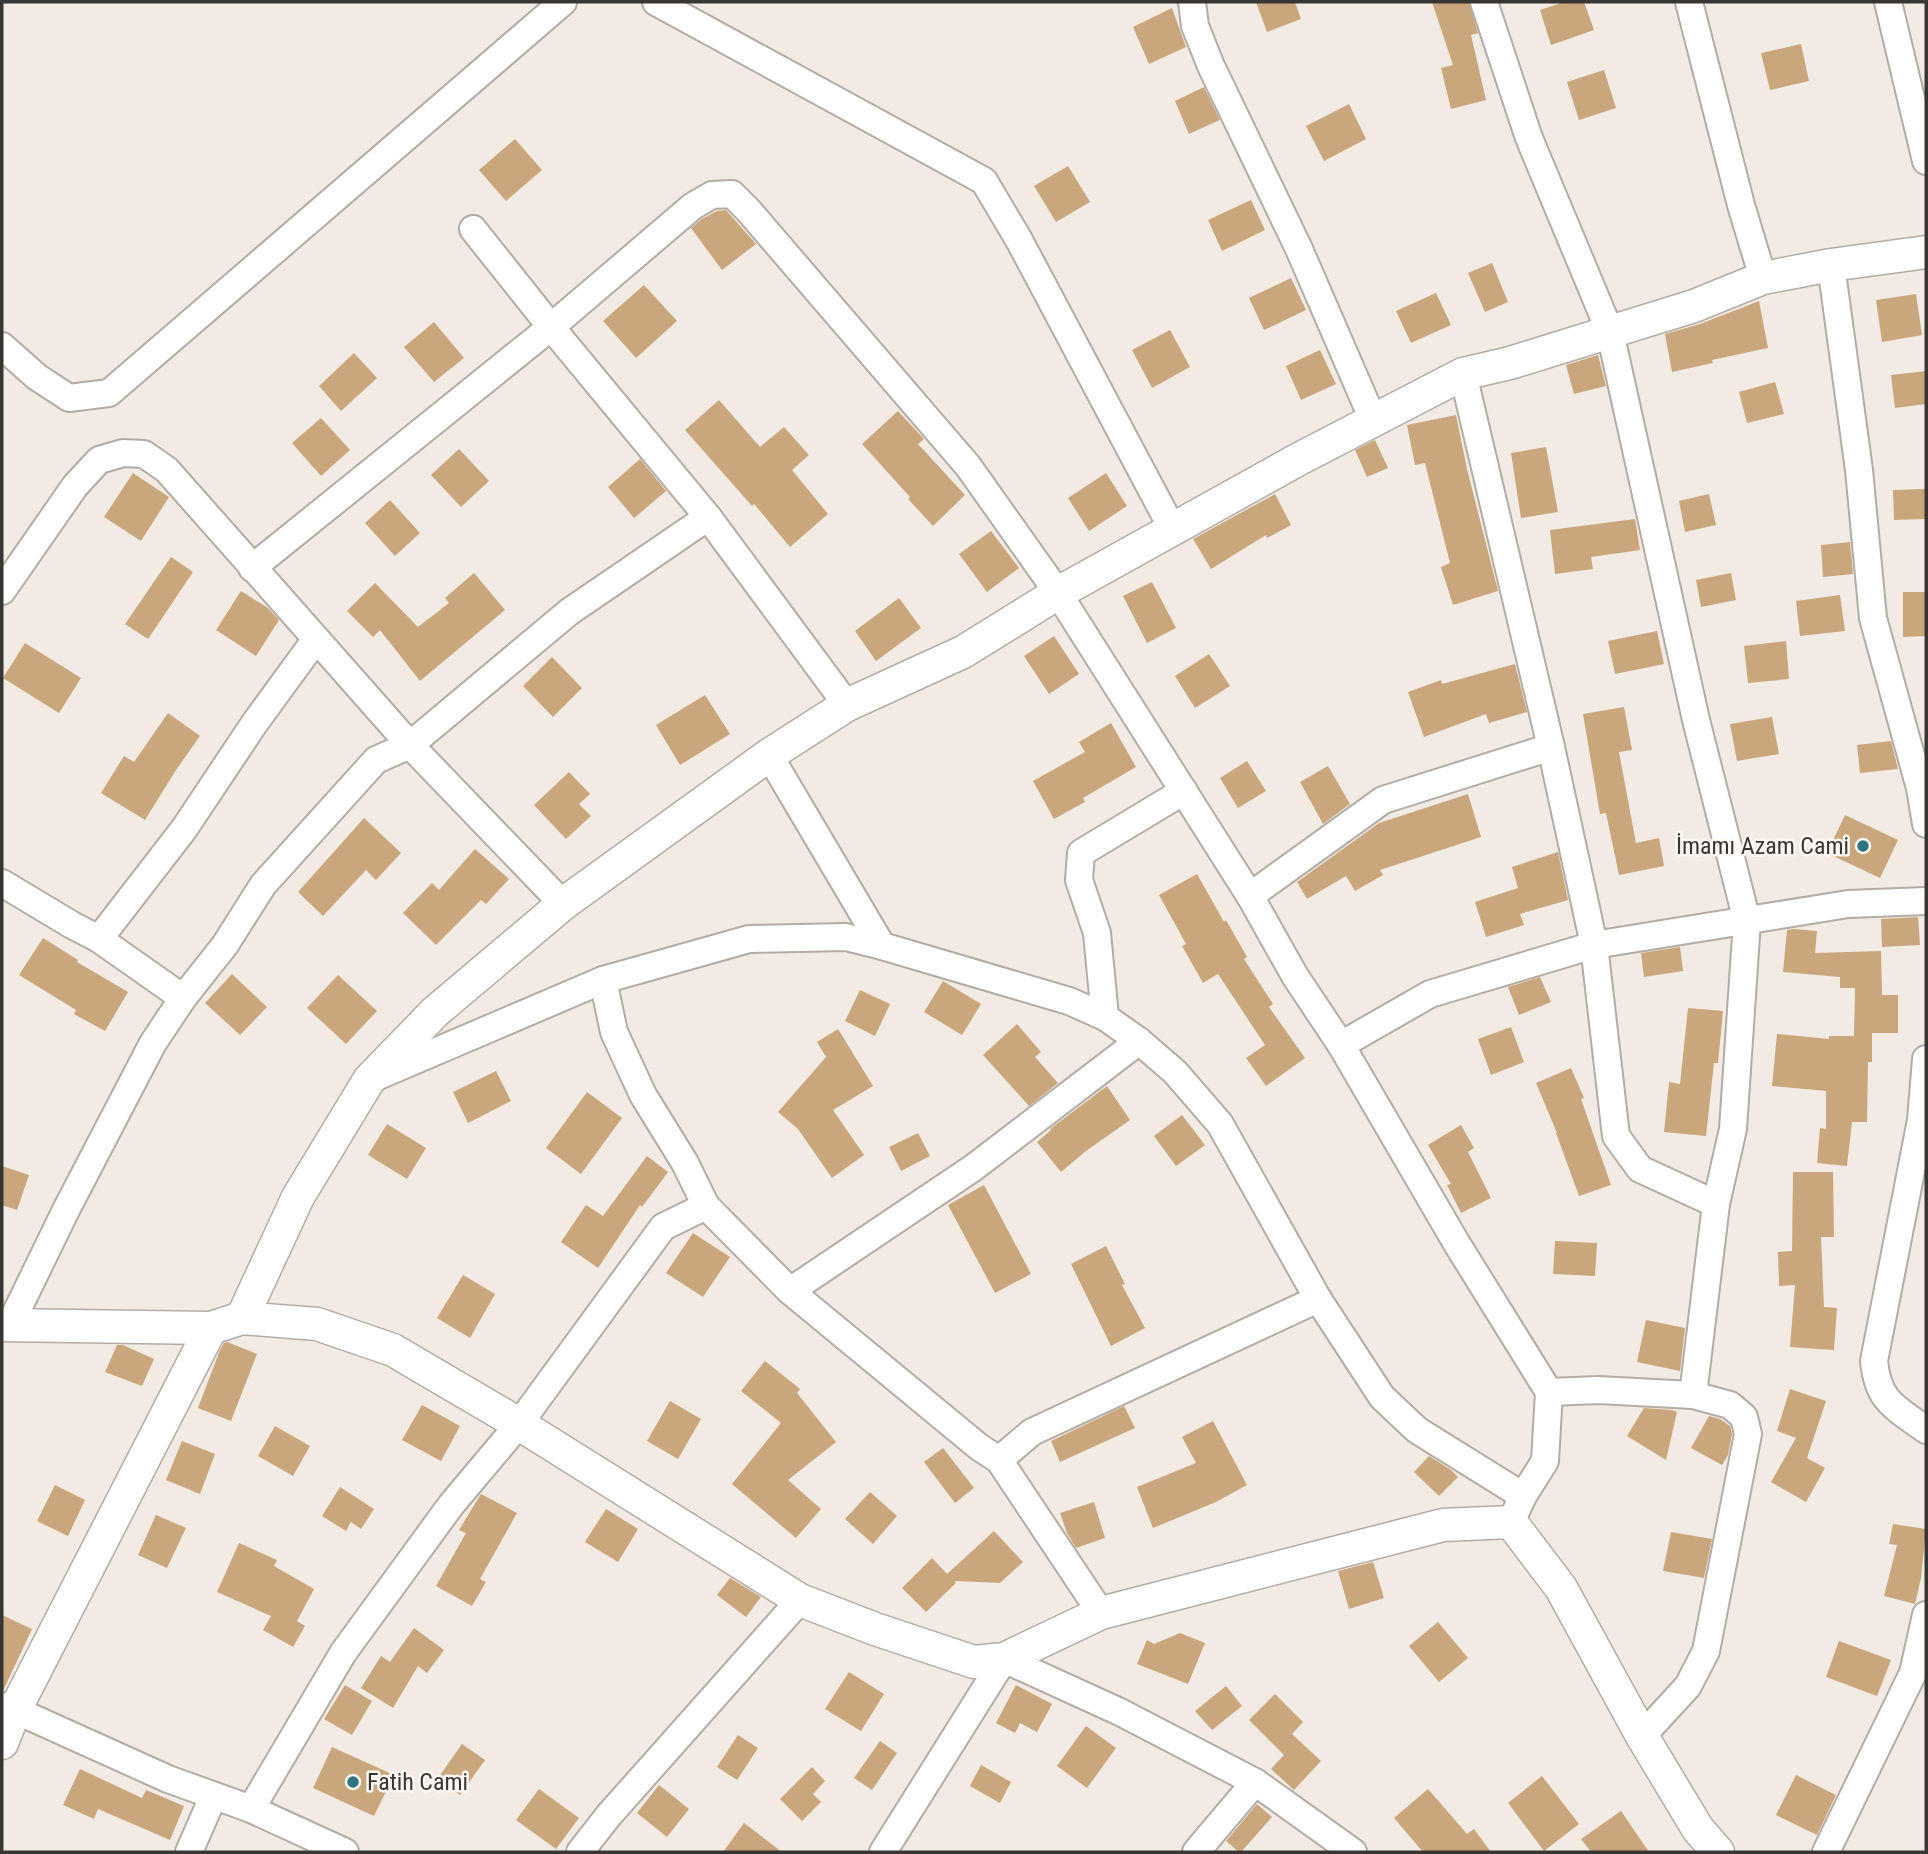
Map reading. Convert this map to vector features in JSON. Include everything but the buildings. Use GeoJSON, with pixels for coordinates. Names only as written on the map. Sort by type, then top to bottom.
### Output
{"type":"FeatureCollection","features":[{"type":"Feature","properties":{"kind":"street"},"geometry":{"type":"LineString","coordinates":[[2,346],[37,377],[69,398],[109,393],[564,2]]}},
{"type":"Feature","properties":{"kind":"street"},"geometry":{"type":"LineString","coordinates":[[656,2],[984,181],[1019,240],[1172,530]]}},
{"type":"Feature","properties":{"kind":"street"},"geometry":{"type":"LineString","coordinates":[[1192,2],[1195,26],[1207,56],[1299,249],[1374,422]]}},
{"type":"Feature","properties":{"kind":"street"},"geometry":{"type":"LineString","coordinates":[[1484,2],[1529,138],[1610,332],[1696,720],[1747,921],[1733,1129],[1716,1204],[1693,1395]]}},
{"type":"Feature","properties":{"kind":"street"},"geometry":{"type":"LineString","coordinates":[[1689,2],[1741,205],[1763,278]]}},
{"type":"Feature","properties":{"kind":"street"},"geometry":{"type":"LineString","coordinates":[[1888,2],[1926,162]]}},
{"type":"Feature","properties":{"kind":"street"},"geometry":{"type":"LineString","coordinates":[[253,568],[551,327],[693,206],[712,195],[732,194],[968,466],[1058,593],[1250,896],[1295,976],[1341,1045],[1457,1244],[1549,1391],[1545,1461],[1517,1509],[1443,1525],[1101,1613],[1004,1658],[974,1662],[875,1629],[800,1600],[519,1424],[393,1350],[317,1324],[242,1318],[211,1328],[6,1325],[153,1043],[183,998],[225,945],[263,885],[376,760],[410,745],[569,612],[708,517]]}},
{"type":"Feature","properties":{"kind":"street"},"geometry":{"type":"LineString","coordinates":[[472,229],[708,517],[847,705]]}},
{"type":"Feature","properties":{"kind":"street"},"geometry":{"type":"LineString","coordinates":[[242,1318],[298,1197],[369,1080],[435,1012],[564,904],[769,755],[847,705],[963,652],[1058,593],[1299,459],[1463,374],[1510,363],[1694,306],[1763,278],[1831,265],[1926,252]]}},
{"type":"Feature","properties":{"kind":"street"},"geometry":{"type":"LineString","coordinates":[[1831,265],[1858,470],[1873,618],[1920,788],[1926,824]]}},
{"type":"Feature","properties":{"kind":"street"},"geometry":{"type":"LineString","coordinates":[[1463,374],[1551,747],[1594,946],[1616,1136],[1640,1169],[1716,1204]]}},
{"type":"Feature","properties":{"kind":"street"},"geometry":{"type":"LineString","coordinates":[[2,591],[75,486],[99,460],[123,453],[144,454],[167,470],[410,745],[564,904]]}},
{"type":"Feature","properties":{"kind":"street"},"geometry":{"type":"LineString","coordinates":[[99,939],[184,829],[254,724],[316,639]]}},
{"type":"Feature","properties":{"kind":"street"},"geometry":{"type":"LineString","coordinates":[[1250,896],[1383,800],[1551,747]]}},
{"type":"Feature","properties":{"kind":"street"},"geometry":{"type":"LineString","coordinates":[[769,755],[882,946]]}},
{"type":"Feature","properties":{"kind":"street"},"geometry":{"type":"LineString","coordinates":[[1105,1017],[1097,933],[1079,880],[1081,853],[1184,791]]}},
{"type":"Feature","properties":{"kind":"street"},"geometry":{"type":"LineString","coordinates":[[2,883],[99,939],[183,998]]}},
{"type":"Feature","properties":{"kind":"street"},"geometry":{"type":"LineString","coordinates":[[1341,1045],[1430,994],[1594,946],[1848,904],[1926,901]]}},
{"type":"Feature","properties":{"kind":"street"},"geometry":{"type":"LineString","coordinates":[[369,1080],[603,980],[749,939],[846,937],[1069,1000],[1105,1017],[1139,1041],[1175,1073],[1220,1124],[1318,1299],[1382,1397],[1417,1430],[1517,1509],[1642,1736],[1698,1829],[1718,1852]]}},
{"type":"Feature","properties":{"kind":"street"},"geometry":{"type":"LineString","coordinates":[[603,980],[614,1032],[643,1095],[685,1163],[706,1206],[790,1291],[979,1447],[999,1460],[1101,1613]]}},
{"type":"Feature","properties":{"kind":"street"},"geometry":{"type":"LineString","coordinates":[[790,1291],[973,1168],[1139,1041]]}},
{"type":"Feature","properties":{"kind":"street"},"geometry":{"type":"LineString","coordinates":[[1926,1059],[1921,1120],[1874,1361],[1876,1380],[1884,1398],[1926,1430]]}},
{"type":"Feature","properties":{"kind":"street"},"geometry":{"type":"LineString","coordinates":[[251,1809],[343,1653],[451,1505],[519,1424],[663,1227],[706,1206]]}},
{"type":"Feature","properties":{"kind":"street"},"geometry":{"type":"LineString","coordinates":[[999,1460],[1032,1432],[1318,1299]]}},
{"type":"Feature","properties":{"kind":"street"},"geometry":{"type":"LineString","coordinates":[[2,1743],[9,1708],[211,1328]]}},
{"type":"Feature","properties":{"kind":"street"},"geometry":{"type":"LineString","coordinates":[[1549,1391],[1598,1390],[1693,1395],[1730,1405],[1744,1417],[1748,1434],[1706,1651],[1688,1686],[1642,1736]]}},
{"type":"Feature","properties":{"kind":"street"},"geometry":{"type":"LineString","coordinates":[[580,1852],[609,1815],[800,1600]]}},
{"type":"Feature","properties":{"kind":"street"},"geometry":{"type":"LineString","coordinates":[[1826,1852],[1920,1676],[1926,1615]]}},
{"type":"Feature","properties":{"kind":"street"},"geometry":{"type":"LineString","coordinates":[[1004,1658],[1120,1712],[1255,1782],[1353,1852]]}},
{"type":"Feature","properties":{"kind":"street"},"geometry":{"type":"LineString","coordinates":[[883,1852],[1004,1658]]}},
{"type":"Feature","properties":{"kind":"street"},"geometry":{"type":"LineString","coordinates":[[9,1708],[168,1779],[251,1809],[345,1852]]}},
{"type":"Feature","properties":{"kind":"street"},"geometry":{"type":"LineString","coordinates":[[1196,1852],[1255,1782]]}},
{"type":"Feature","properties":{"kind":"street"},"geometry":{"type":"LineString","coordinates":[[189,1852],[213,1797]]}},
{"type":"Feature","properties":{"kind":"place","name":"İmamı Azam Cami"},"geometry":{"type":"Point","coordinates":[1863,846]}},
{"type":"Feature","properties":{"kind":"place","name":"Fatih Cami"},"geometry":{"type":"Point","coordinates":[353,1782]}}]}
